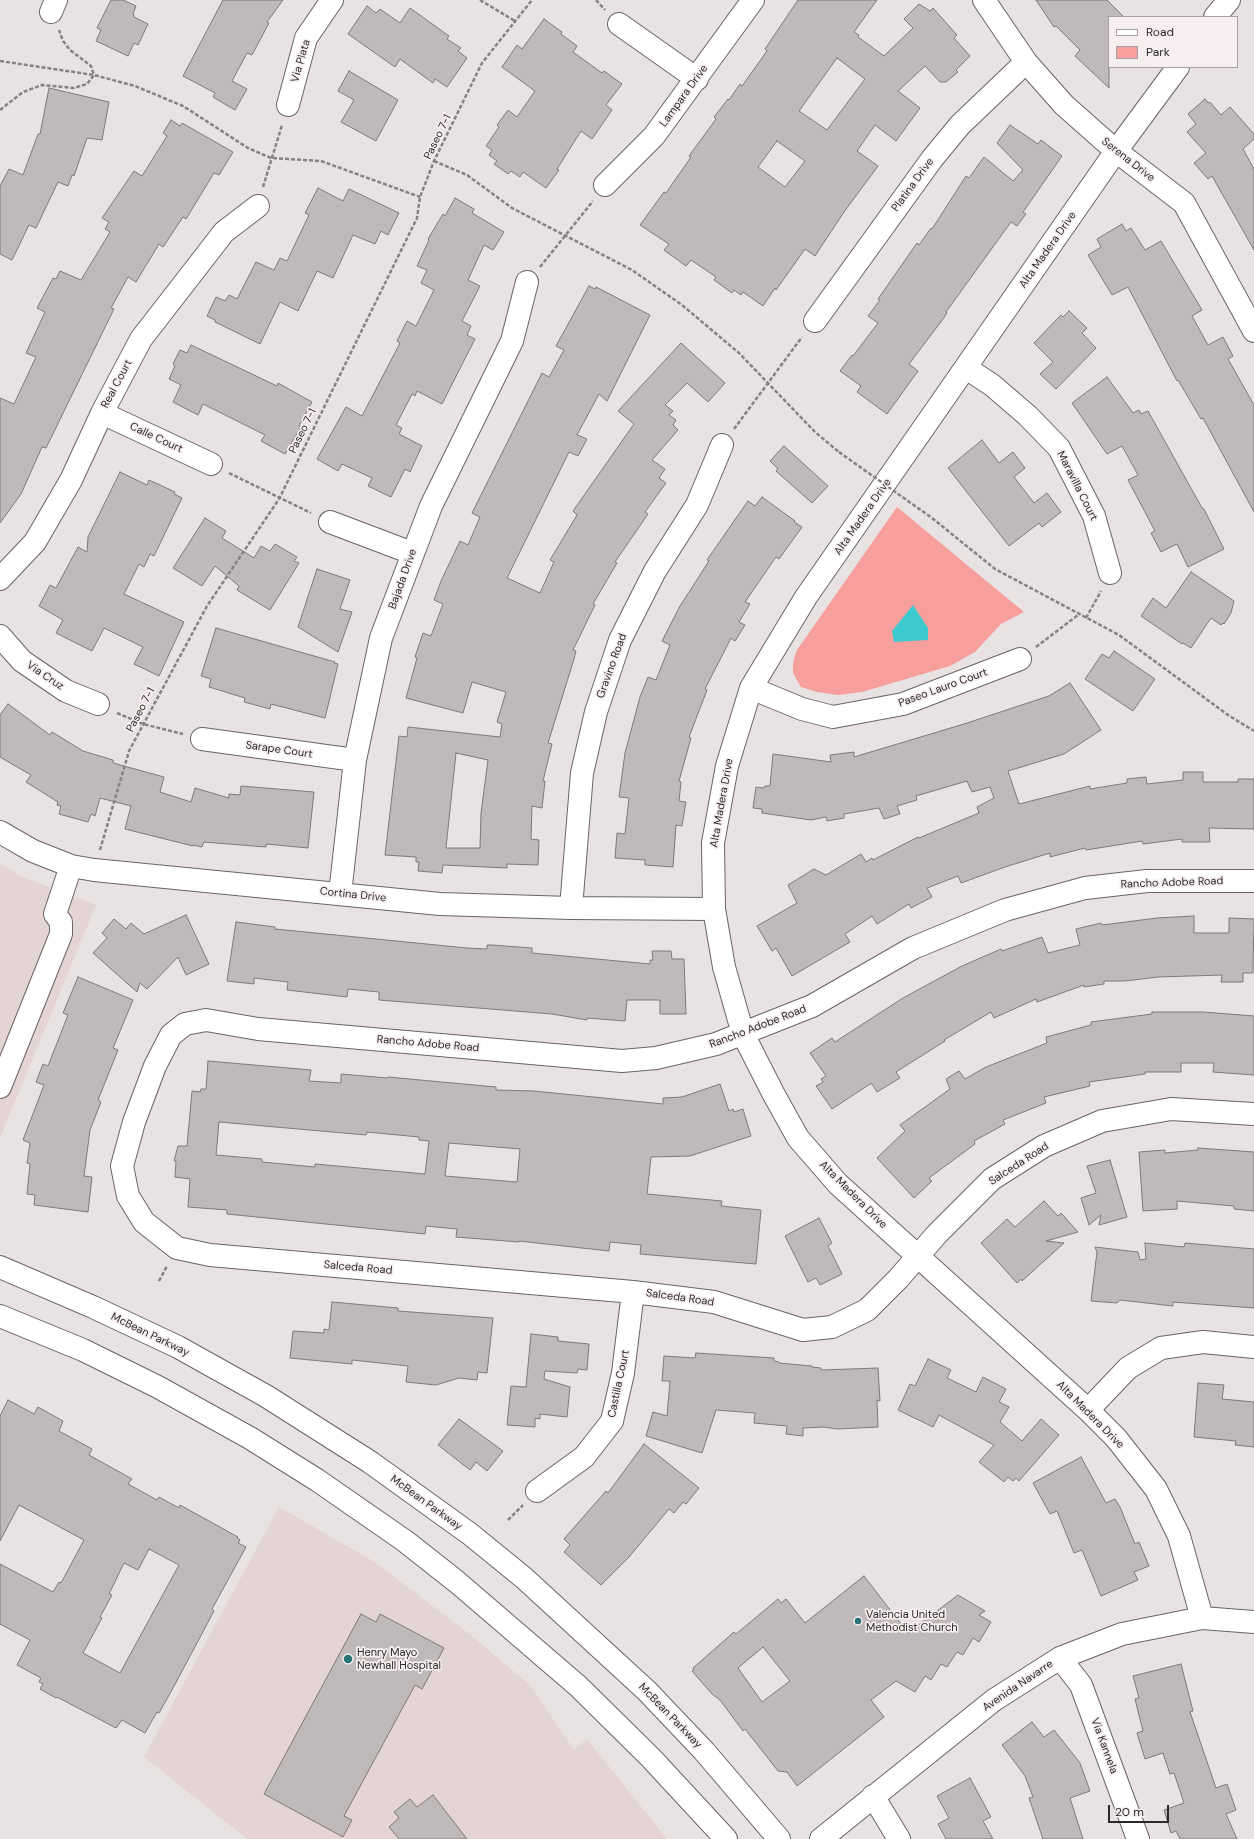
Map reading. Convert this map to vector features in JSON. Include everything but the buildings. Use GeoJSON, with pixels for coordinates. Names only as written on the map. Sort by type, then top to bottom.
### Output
{"type":"FeatureCollection","features":[{"type":"Feature","properties":{"kind":"street","name":"Via Plata"},"geometry":{"type":"LineString","coordinates":[[288,105],[306,38],[332,0]]}},
{"type":"Feature","properties":{"kind":"street","name":"Lampara Drive"},"geometry":{"type":"LineString","coordinates":[[605,185],[654,136],[752,0]]}},
{"type":"Feature","properties":{"kind":"street","name":"Serena Drive"},"geometry":{"type":"LineString","coordinates":[[984,0],[1026,62],[1064,105],[1116,151],[1184,203],[1254,331]]}},
{"type":"Feature","properties":{"kind":"street"},"geometry":{"type":"LineString","coordinates":[[1216,16],[1229,0]]}},
{"type":"Feature","properties":{"kind":"street"},"geometry":{"type":"LineString","coordinates":[[619,24],[696,79]]}},
{"type":"Feature","properties":{"kind":"street","name":"Platina Drive"},"geometry":{"type":"LineString","coordinates":[[815,321],[932,159],[960,125],[1026,62]]}},
{"type":"Feature","properties":{"kind":"street","name":"Alta Madera Drive"},"geometry":{"type":"LineString","coordinates":[[1177,68],[1116,151],[806,597],[752,688],[727,766],[713,843],[714,909],[724,967],[743,1034],[798,1138],[838,1184],[1088,1410],[1116,1438],[1156,1488],[1179,1536],[1202,1618]]}},
{"type":"Feature","properties":{"kind":"street","name":"Real Court"},"geometry":{"type":"LineString","coordinates":[[0,579],[35,542],[71,480],[102,413],[141,340],[224,232],[258,206]]}},
{"type":"Feature","properties":{"kind":"street","name":"Bajada Drive"},"geometry":{"type":"LineString","coordinates":[[340,894],[355,760],[381,638],[431,506],[512,341],[527,282]]}},
{"type":"Feature","properties":{"kind":"street","name":"Maravilla Court"},"geometry":{"type":"LineString","coordinates":[[966,368],[992,385],[1059,448],[1094,516],[1110,573]]}},
{"type":"Feature","properties":{"kind":"street","name":"Calle Court"},"geometry":{"type":"LineString","coordinates":[[102,413],[211,464]]}},
{"type":"Feature","properties":{"kind":"street","name":"Gravino Road"},"geometry":{"type":"LineString","coordinates":[[571,908],[582,774],[596,712],[620,640],[655,571],[697,505],[722,445]]}},
{"type":"Feature","properties":{"kind":"street"},"geometry":{"type":"LineString","coordinates":[[330,522],[412,553]]}},
{"type":"Feature","properties":{"kind":"street","name":"Via Cruz"},"geometry":{"type":"LineString","coordinates":[[0,636],[22,661],[66,691],[98,704]]}},
{"type":"Feature","properties":{"kind":"street","name":"Paseo Lauro Court"},"geometry":{"type":"LineString","coordinates":[[752,688],[802,710],[833,717],[903,704],[1020,659]]}},
{"type":"Feature","properties":{"kind":"street","name":"Sarape Court"},"geometry":{"type":"LineString","coordinates":[[202,739],[355,760]]}},
{"type":"Feature","properties":{"kind":"street","name":"Cortina Drive"},"geometry":{"type":"LineString","coordinates":[[0,832],[33,851],[71,866],[94,870],[440,904],[571,908],[714,909]]}},
{"type":"Feature","properties":{"kind":"street"},"geometry":{"type":"LineString","coordinates":[[0,1087],[61,934],[61,922],[55,914],[71,866]]}},
{"type":"Feature","properties":{"kind":"street","name":"Rancho Adobe Road"},"geometry":{"type":"LineString","coordinates":[[134,1122],[154,1066],[171,1035],[185,1024],[206,1020],[258,1029],[622,1061],[656,1058],[716,1044],[812,1006],[912,948],[1005,910],[1085,888],[1147,882],[1254,881]]}},
{"type":"Feature","properties":{"kind":"street","name":"Salceda Road"},"geometry":{"type":"LineString","coordinates":[[134,1122],[122,1166],[128,1196],[144,1222],[177,1248],[210,1255],[633,1292],[714,1302],[803,1330],[832,1327],[867,1310],[992,1179],[1044,1146],[1102,1121],[1171,1109],[1254,1114]]}},
{"type":"Feature","properties":{"kind":"street","name":"McBean Parkway"},"geometry":{"type":"LineString","coordinates":[[0,1267],[93,1307],[178,1347],[266,1396],[370,1462],[470,1534],[524,1578],[647,1691],[704,1751],[779,1839]]}},
{"type":"Feature","properties":{"kind":"street","name":"Castilla Court"},"geometry":{"type":"LineString","coordinates":[[538,1491],[584,1457],[612,1421],[623,1373],[633,1292]]}},
{"type":"Feature","properties":{"kind":"street"},"geometry":{"type":"LineString","coordinates":[[0,1316],[96,1357],[158,1387],[250,1438],[317,1480],[405,1541],[464,1587],[578,1686],[651,1758],[726,1839]]}},
{"type":"Feature","properties":{"kind":"street"},"geometry":{"type":"LineString","coordinates":[[1088,1410],[1128,1368],[1161,1348],[1203,1342],[1254,1347]]}},
{"type":"Feature","properties":{"kind":"street","name":"Avenida Navarre"},"geometry":{"type":"LineString","coordinates":[[821,1839],[994,1700],[1060,1658],[1122,1634],[1202,1618],[1254,1622]]}},
{"type":"Feature","properties":{"kind":"street","name":"Via Kannela"},"geometry":{"type":"LineString","coordinates":[[1060,1658],[1081,1685],[1138,1839]]}},
{"type":"Feature","properties":{"kind":"street"},"geometry":{"type":"LineString","coordinates":[[873,1796],[899,1839]]}},
{"type":"Feature","properties":{"kind":"path"},"geometry":{"type":"LineString","coordinates":[[480,0],[514,21]]}},
{"type":"Feature","properties":{"kind":"path","name":"Paseo 7-1"},"geometry":{"type":"LineString","coordinates":[[94,870],[129,751],[207,606],[279,499],[417,218],[420,197],[434,162],[482,63],[532,0]]}},
{"type":"Feature","properties":{"kind":"path"},"geometry":{"type":"LineString","coordinates":[[53,6],[63,40],[70,50],[91,66],[94,75]]}},
{"type":"Feature","properties":{"kind":"path"},"geometry":{"type":"LineString","coordinates":[[0,61],[94,75],[135,86],[183,106],[248,148],[271,158],[322,161],[420,197]]}},
{"type":"Feature","properties":{"kind":"path"},"geometry":{"type":"LineString","coordinates":[[0,110],[23,92],[42,85],[74,88],[87,84],[94,75]]}},
{"type":"Feature","properties":{"kind":"path"},"geometry":{"type":"LineString","coordinates":[[258,206],[271,158],[288,105]]}},
{"type":"Feature","properties":{"kind":"path"},"geometry":{"type":"LineString","coordinates":[[434,162],[467,174],[512,208],[632,270],[682,305],[739,352],[815,432],[839,452],[932,518],[995,569],[1078,615],[1119,635],[1228,715],[1254,730]]}},
{"type":"Feature","properties":{"kind":"path"},"geometry":{"type":"LineString","coordinates":[[527,282],[605,185]]}},
{"type":"Feature","properties":{"kind":"path"},"geometry":{"type":"LineString","coordinates":[[722,445],[767,382],[815,321]]}},
{"type":"Feature","properties":{"kind":"path"},"geometry":{"type":"LineString","coordinates":[[211,464],[279,499],[330,522]]}},
{"type":"Feature","properties":{"kind":"path"},"geometry":{"type":"LineString","coordinates":[[1086,618],[1110,573]]}},
{"type":"Feature","properties":{"kind":"path"},"geometry":{"type":"LineString","coordinates":[[1020,659],[1078,615]]}},
{"type":"Feature","properties":{"kind":"path"},"geometry":{"type":"LineString","coordinates":[[98,704],[143,724],[202,739]]}},
{"type":"Feature","properties":{"kind":"shaded area"},"geometry":{"type":"Polygon","coordinates":[[[0,863],[20,876],[96,905],[0,1138],[0,863]]]}},
{"type":"Feature","properties":{"kind":"shaded area","name":"Henry Mayo Newhall Hospital"},"geometry":{"type":"Polygon","coordinates":[[[279,1507],[373,1561],[468,1633],[530,1685],[574,1750],[587,1739],[667,1839],[247,1839],[144,1757],[279,1507]]]}},
{"type":"Feature","properties":{"kind":"green space"},"geometry":{"type":"Polygon","coordinates":[[[897,507],[1024,612],[1001,624],[975,652],[950,666],[862,692],[838,695],[817,692],[801,687],[793,673],[793,662],[797,650],[897,507]]]}},
{"type":"Feature","properties":{"kind":"water"},"geometry":{"type":"Polygon","coordinates":[[[913,605],[928,628],[928,640],[894,642],[892,631],[913,605]]]}},
{"type":"Feature","properties":{"kind":"place","name":"Valencia United Methodist Church"},"geometry":{"type":"Point","coordinates":[858,1621]}},
{"type":"Feature","properties":{"kind":"place","name":"Henry Mayo Newhall Hospital"},"geometry":{"type":"Point","coordinates":[348,1659]}}]}
